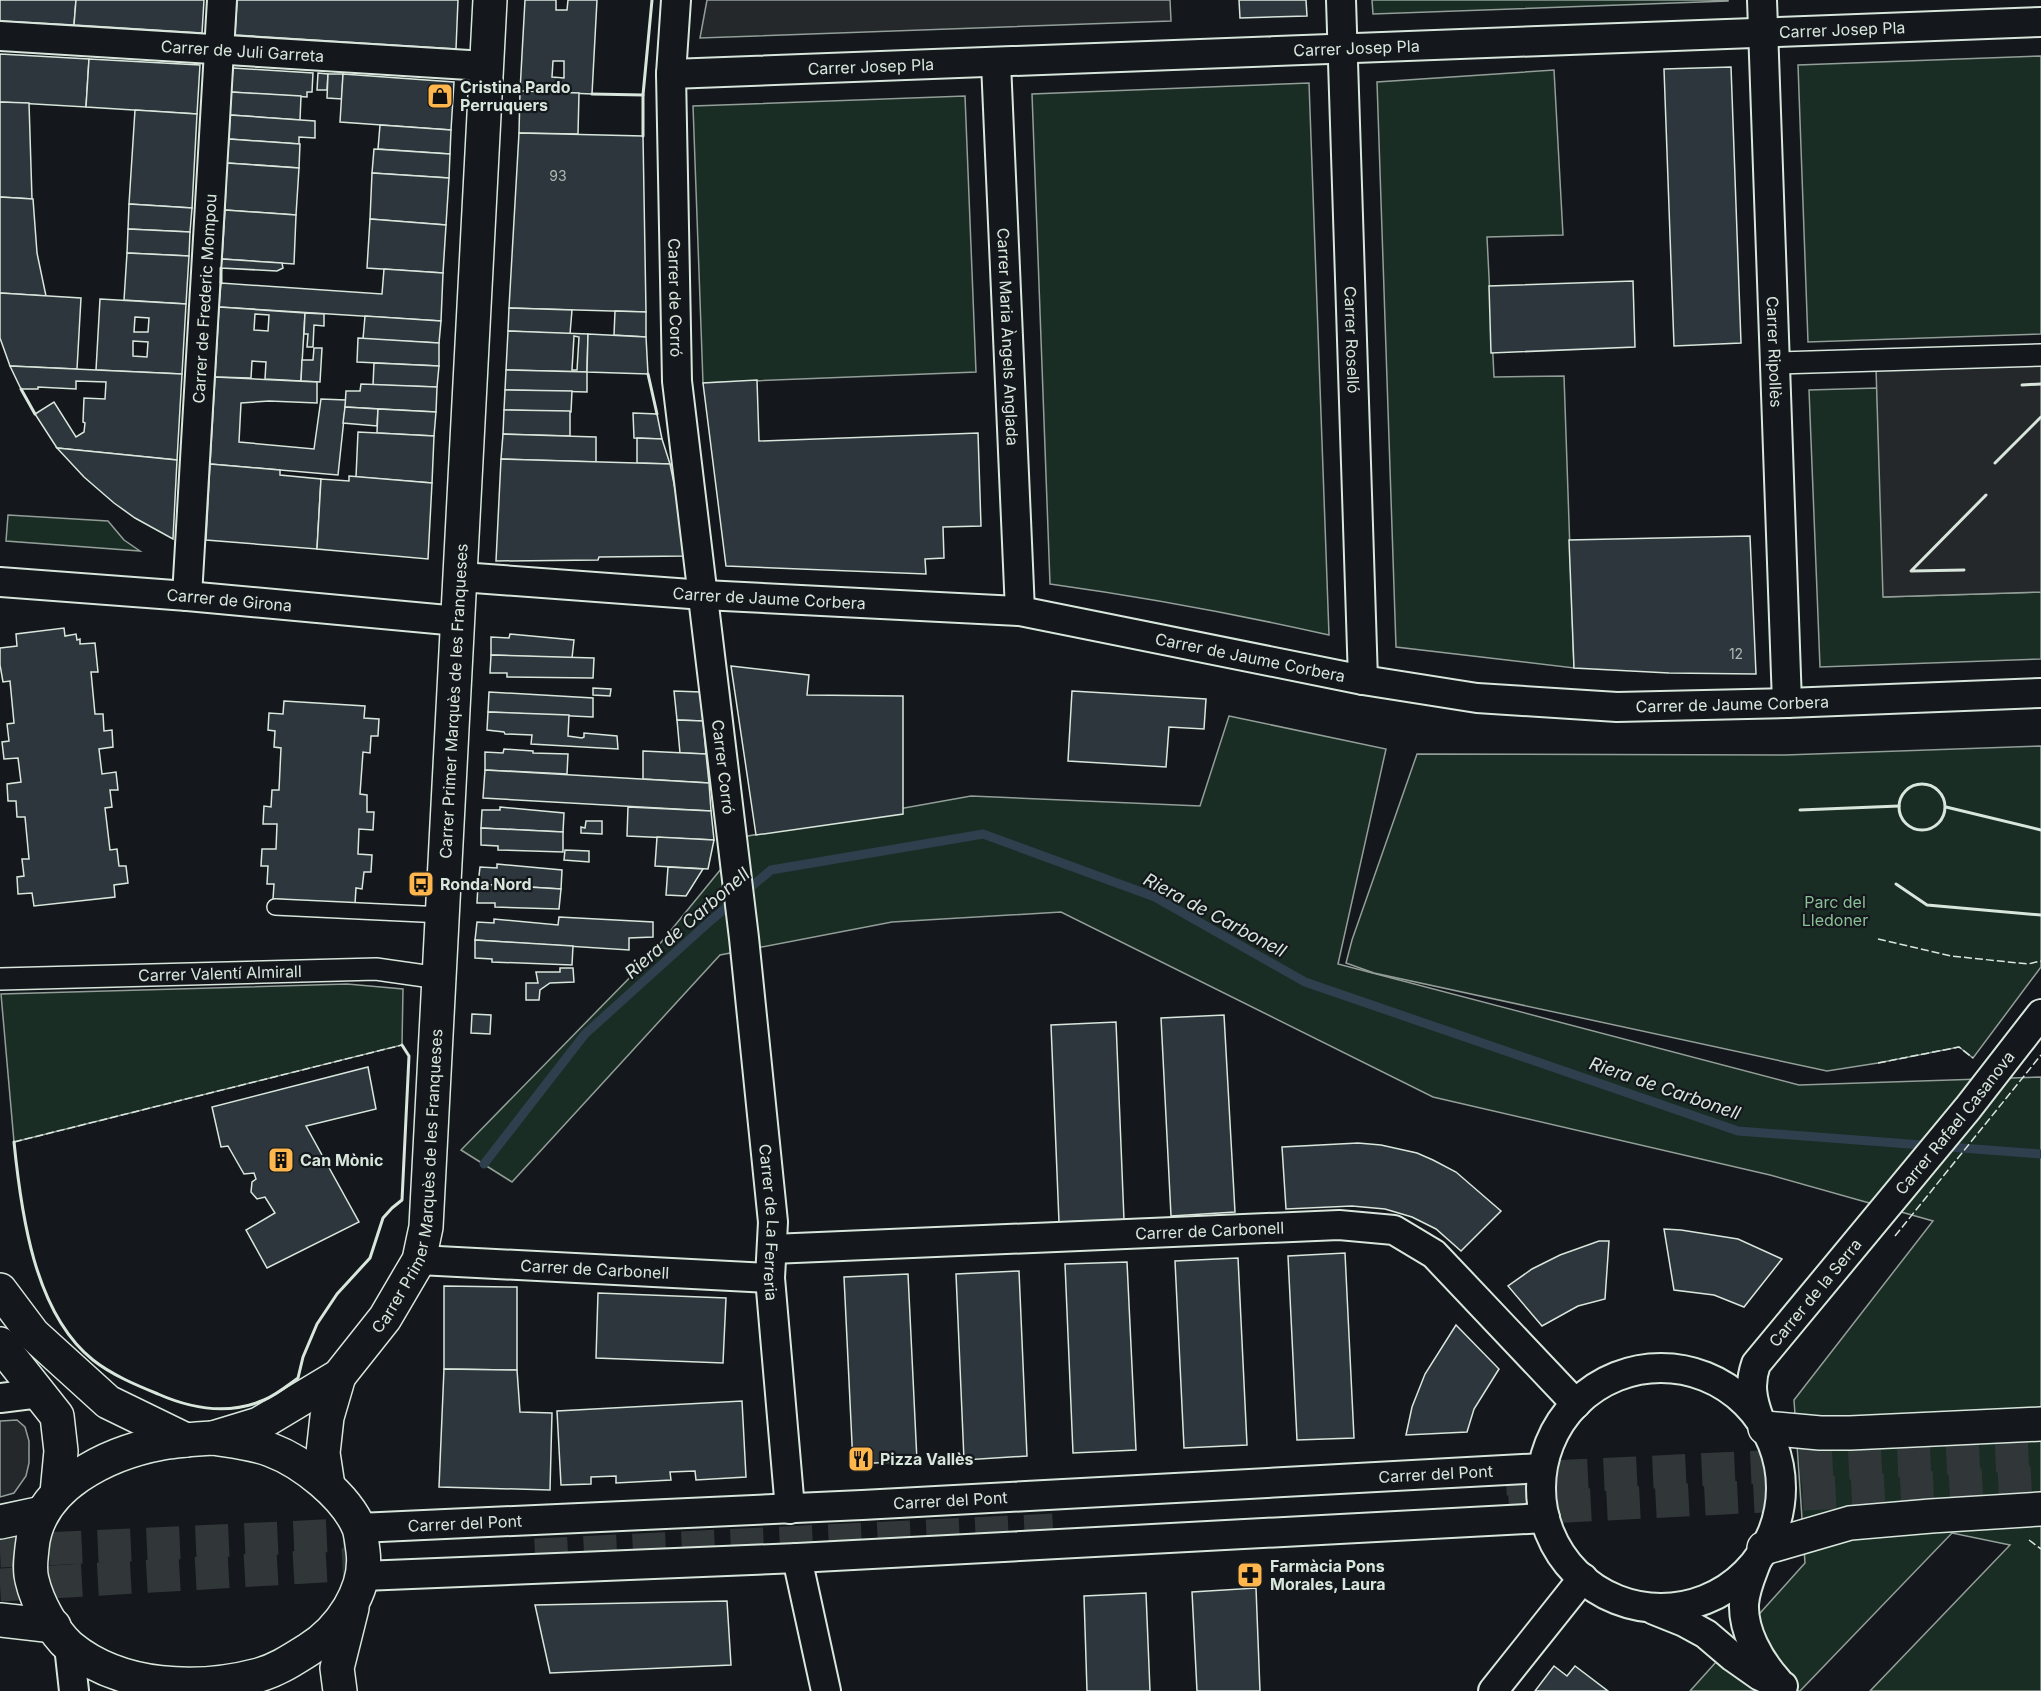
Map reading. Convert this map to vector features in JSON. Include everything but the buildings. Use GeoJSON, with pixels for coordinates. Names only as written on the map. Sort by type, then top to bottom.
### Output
{"type":"FeatureCollection","features":[{"type":"Feature","properties":{"kind":"main road","name":"Carrer Primer Marquès de les Franqueses"},"geometry":{"type":"LineString","coordinates":[[199,1439],[259,1424],[339,1376],[385,1318],[419,1260],[426,1227],[490,0]]}},
{"type":"Feature","properties":{"kind":"main road"},"geometry":{"type":"LineString","coordinates":[[0,1290],[33,1334],[108,1402],[199,1439]]}},
{"type":"Feature","properties":{"kind":"main road"},"geometry":{"type":"LineString","coordinates":[[0,1344],[57,1416],[61,1451],[50,1503],[33,1536],[30,1570],[37,1599],[61,1636],[91,1661],[115,1672],[172,1689],[230,1682],[259,1675],[280,1667],[306,1651],[335,1625],[358,1589]]}},
{"type":"Feature","properties":{"kind":"main road","name":"Carrer Primer Marquès de les Franqueses"},"geometry":{"type":"LineString","coordinates":[[328,1486],[323,1453],[327,1417],[339,1376]]}},
{"type":"Feature","properties":{"kind":"main road"},"geometry":{"type":"LineString","coordinates":[[1762,1423],[1820,1433],[2041,1424]]}},
{"type":"Feature","properties":{"kind":"main road"},"geometry":{"type":"LineString","coordinates":[[0,1522],[50,1503],[105,1461],[160,1443],[199,1439],[243,1442],[271,1450],[300,1464],[328,1486],[359,1528],[364,1552],[358,1589],[337,1668],[340,1691]]}},
{"type":"Feature","properties":{"kind":"main road"},"geometry":{"type":"LineString","coordinates":[[1760,1555],[1851,1523],[2041,1509]]}},
{"type":"Feature","properties":{"kind":"main road"},"geometry":{"type":"LineString","coordinates":[[0,1620],[61,1636]]}},
{"type":"Feature","properties":{"kind":"main road"},"geometry":{"type":"LineString","coordinates":[[230,1682],[266,1691]]}},
{"type":"Feature","properties":{"kind":"street","name":"Carrer de Frederic Mompou"},"geometry":{"type":"LineString","coordinates":[[187,596],[222,0]]}},
{"type":"Feature","properties":{"kind":"street","name":"Carrer de Corró"},"geometry":{"type":"LineString","coordinates":[[676,0],[671,74],[677,381],[704,595]]}},
{"type":"Feature","properties":{"kind":"street","name":"Carrer Roselló"},"geometry":{"type":"LineString","coordinates":[[1341,0],[1363,680]]}},
{"type":"Feature","properties":{"kind":"street","name":"Carrer Ripollès"},"geometry":{"type":"LineString","coordinates":[[1762,0],[1787,703]]}},
{"type":"Feature","properties":{"kind":"street","name":"Carrer Josep Pla"},"geometry":{"type":"LineString","coordinates":[[671,74],[2041,22]]}},
{"type":"Feature","properties":{"kind":"street","name":"Carrer de Juli Garreta"},"geometry":{"type":"LineString","coordinates":[[0,36],[485,66]]}},
{"type":"Feature","properties":{"kind":"street","name":"Carrer Maria Àngels Anglada"},"geometry":{"type":"LineString","coordinates":[[996,63],[1020,611]]}},
{"type":"Feature","properties":{"kind":"street"},"geometry":{"type":"LineString","coordinates":[[1775,363],[2041,355]]}},
{"type":"Feature","properties":{"kind":"street","name":"Carrer de Jaume Corbera"},"geometry":{"type":"LineString","coordinates":[[461,577],[704,595],[1020,611],[1363,680],[1478,698],[1605,706],[1787,703],[2041,693]]}},
{"type":"Feature","properties":{"kind":"street","name":"Carrer de Girona"},"geometry":{"type":"LineString","coordinates":[[0,582],[187,596],[458,621]]}},
{"type":"Feature","properties":{"kind":"street","name":"Carrer Corró"},"geometry":{"type":"LineString","coordinates":[[704,595],[744,938]]}},
{"type":"Feature","properties":{"kind":"street","name":"Carrer de La Ferreria"},"geometry":{"type":"LineString","coordinates":[[744,938],[772,1222],[770,1278],[790,1509]]}},
{"type":"Feature","properties":{"kind":"street","name":"Carrer Valentí Almirall"},"geometry":{"type":"LineString","coordinates":[[0,979],[376,969],[439,978]]}},
{"type":"Feature","properties":{"kind":"street","name":"Carrer Rafael Casanova"},"geometry":{"type":"LineString","coordinates":[[1865,1230],[1968,1108],[2041,1014]]}},
{"type":"Feature","properties":{"kind":"street","name":"Carrer de Carbonell"},"geometry":{"type":"LineString","coordinates":[[772,1249],[1339,1225],[1394,1230],[1434,1254],[1576,1404]]}},
{"type":"Feature","properties":{"kind":"street","name":"Carrer de la Serra"},"geometry":{"type":"LineString","coordinates":[[1762,1423],[1753,1401],[1752,1375],[1756,1364],[1865,1230]]}},
{"type":"Feature","properties":{"kind":"street","name":"Carrer de Carbonell"},"geometry":{"type":"LineString","coordinates":[[419,1260],[770,1278]]}},
{"type":"Feature","properties":{"kind":"street","name":"Carrer de la Serra"},"geometry":{"type":"LineString","coordinates":[[1694,1372],[1720,1377],[1732,1376],[1753,1364],[1764,1353]]}},
{"type":"Feature","properties":{"kind":"street"},"geometry":{"type":"LineString","coordinates":[[1657,1368],[1694,1372],[1726,1386],[1752,1408],[1762,1423],[1780,1465],[1782,1496],[1776,1526],[1747,1586],[1744,1603],[1746,1622],[1752,1642],[1770,1672],[1783,1686],[1760,1676],[1706,1634],[1691,1626],[1665,1614],[1606,1595],[1576,1572],[1557,1547],[1545,1518],[1541,1493],[1542,1468],[1551,1439],[1576,1404],[1590,1391],[1622,1374],[1657,1368]]}},
{"type":"Feature","properties":{"kind":"street"},"geometry":{"type":"LineString","coordinates":[[0,1398],[40,1392]]}},
{"type":"Feature","properties":{"kind":"street","name":"Carrer del Pont"},"geometry":{"type":"LineString","coordinates":[[359,1528],[790,1509],[1542,1468]]}},
{"type":"Feature","properties":{"kind":"street"},"geometry":{"type":"LineString","coordinates":[[358,1589],[797,1558],[1545,1518]]}},
{"type":"Feature","properties":{"kind":"street"},"geometry":{"type":"LineString","coordinates":[[1641,1606],[1678,1607],[1708,1599],[1735,1583],[1760,1555]]}},
{"type":"Feature","properties":{"kind":"street"},"geometry":{"type":"LineString","coordinates":[[797,1558],[826,1691]]}},
{"type":"Feature","properties":{"kind":"street"},"geometry":{"type":"LineString","coordinates":[[1493,1691],[1583,1578]]}},
{"type":"Feature","properties":{"kind":"street"},"geometry":{"type":"LineString","coordinates":[[61,1636],[74,1691]]}},
{"type":"Feature","properties":{"kind":"lane"},"geometry":{"type":"LineString","coordinates":[[275,907],[443,915]]}},
{"type":"Feature","properties":{"kind":"green space"},"geometry":{"type":"Polygon","coordinates":[[[1372,0],[1728,0],[1728,1],[1373,14],[1372,0]]]}},
{"type":"Feature","properties":{"kind":"green space"},"geometry":{"type":"Polygon","coordinates":[[[2041,56],[2041,334],[1808,342],[1798,65],[2041,56]]]}},
{"type":"Feature","properties":{"kind":"green space"},"geometry":{"type":"Polygon","coordinates":[[[1554,70],[1563,235],[1487,237],[1494,377],[1564,376],[1574,668],[1396,647],[1377,82],[1554,70]]]}},
{"type":"Feature","properties":{"kind":"green space"},"geometry":{"type":"Polygon","coordinates":[[[1309,83],[1329,635],[1190,606],[1050,584],[1032,94],[1309,83]]]}},
{"type":"Feature","properties":{"kind":"green space"},"geometry":{"type":"Polygon","coordinates":[[[965,96],[976,372],[703,383],[693,106],[965,96]]]}},
{"type":"Feature","properties":{"kind":"green space"},"geometry":{"type":"Polygon","coordinates":[[[1877,388],[1884,597],[2041,592],[2041,659],[1820,667],[1809,390],[1877,388]]]}},
{"type":"Feature","properties":{"kind":"green space"},"geometry":{"type":"Polygon","coordinates":[[[8,515],[108,521],[124,540],[140,551],[6,541],[8,515]]]}},
{"type":"Feature","properties":{"kind":"green space"},"geometry":{"type":"Polygon","coordinates":[[[1229,716],[1386,749],[1338,964],[1799,1085],[2041,1077],[2041,1691],[1870,1691],[2010,1545],[1952,1533],[1800,1691],[1690,1691],[1805,1563],[1794,1400],[1933,1221],[1770,1175],[1433,1097],[1061,912],[892,922],[720,955],[512,1182],[461,1150],[645,962],[748,836],[971,796],[1200,806],[1229,716]]]}},
{"type":"Feature","properties":{"kind":"green space","name":"Parc del Lledoner"},"geometry":{"type":"Polygon","coordinates":[[[2041,746],[2041,967],[1973,1058],[1959,1047],[1827,1071],[1374,973],[1346,963],[1417,754],[1785,755],[2041,746]]]}},
{"type":"Feature","properties":{"kind":"green space"},"geometry":{"type":"Polygon","coordinates":[[[347,984],[403,989],[402,1045],[14,1142],[1,994],[347,984]]]}},
{"type":"Feature","properties":{"kind":"shaded area"},"geometry":{"type":"Polygon","coordinates":[[[707,0],[1170,0],[1171,21],[700,38],[707,0]]]}},
{"type":"Feature","properties":{"kind":"shaded area"},"geometry":{"type":"Polygon","coordinates":[[[2041,363],[2041,592],[1883,597],[1876,368],[2041,363]]]}},
{"type":"Feature","properties":{"kind":"shaded area"},"geometry":{"type":"Polygon","coordinates":[[[17,1420],[25,1427],[29,1441],[29,1463],[26,1476],[14,1493],[0,1497],[0,1421],[17,1420]]]}},
{"type":"Feature","properties":{"kind":"waterway","name":"Riera de Carbonell"},"geometry":{"type":"LineString","coordinates":[[484,1164],[585,1034],[709,922],[771,870],[983,834],[1155,897],[1305,982],[1738,1131],[2041,1154]]}},
{"type":"Feature","properties":{"kind":"tunnel"},"geometry":{"type":"LineString","coordinates":[[1506,1479],[2041,1454]]}},
{"type":"Feature","properties":{"kind":"tunnel"},"geometry":{"type":"LineString","coordinates":[[1509,1509],[2041,1482]]}},
{"type":"Feature","properties":{"kind":"tunnel"},"geometry":{"type":"LineString","coordinates":[[535,1555],[1053,1530]]}},
{"type":"Feature","properties":{"kind":"tunnel"},"geometry":{"type":"LineString","coordinates":[[0,1551],[388,1533]]}},
{"type":"Feature","properties":{"kind":"tunnel"},"geometry":{"type":"LineString","coordinates":[[0,1585],[391,1562]]}},
{"type":"Feature","properties":{"kind":"fence"},"geometry":{"type":"LineString","coordinates":[[1878,939],[1951,956],[2028,964],[2041,961]]}},
{"type":"Feature","properties":{"kind":"fence"},"geometry":{"type":"LineString","coordinates":[[14,1142],[402,1045]]}},
{"type":"Feature","properties":{"kind":"fence"},"geometry":{"type":"LineString","coordinates":[[1878,1063],[1959,1047],[1973,1058]]}},
{"type":"Feature","properties":{"kind":"fence"},"geometry":{"type":"LineString","coordinates":[[1895,1236],[2041,1055]]}},
{"type":"Feature","properties":{"kind":"fence"},"geometry":{"type":"LineString","coordinates":[[2029,1540],[2041,1549]]}},
{"type":"Feature","properties":{"kind":"wall"},"geometry":{"type":"LineString","coordinates":[[643,136],[643,95],[652,0]]}},
{"type":"Feature","properties":{"kind":"wall"},"geometry":{"type":"LineString","coordinates":[[592,94],[643,95]]}},
{"type":"Feature","properties":{"kind":"wall"},"geometry":{"type":"LineString","coordinates":[[221,268],[221,283]]}},
{"type":"Feature","properties":{"kind":"wall"},"geometry":{"type":"LineString","coordinates":[[648,374],[657,414]]}},
{"type":"Feature","properties":{"kind":"wall"},"geometry":{"type":"LineString","coordinates":[[2022,385],[2041,384]]}},
{"type":"Feature","properties":{"kind":"wall"},"geometry":{"type":"LineString","coordinates":[[21,389],[35,414]]}},
{"type":"Feature","properties":{"kind":"wall"},"geometry":{"type":"LineString","coordinates":[[1995,463],[2041,417]]}},
{"type":"Feature","properties":{"kind":"wall"},"geometry":{"type":"LineString","coordinates":[[1964,570],[1911,571],[1986,495]]}},
{"type":"Feature","properties":{"kind":"wall"},"geometry":{"type":"LineString","coordinates":[[1922,784],[1938,791],[1945,807],[1938,823],[1922,830],[1906,823],[1899,807],[1906,791],[1922,784]]}},
{"type":"Feature","properties":{"kind":"wall"},"geometry":{"type":"LineString","coordinates":[[1800,810],[1899,806]]}},
{"type":"Feature","properties":{"kind":"wall"},"geometry":{"type":"LineString","coordinates":[[1946,807],[2041,830]]}},
{"type":"Feature","properties":{"kind":"wall"},"geometry":{"type":"LineString","coordinates":[[1896,884],[1927,905],[2041,915]]}},
{"type":"Feature","properties":{"kind":"wall"},"geometry":{"type":"LineString","coordinates":[[14,1142],[21,1199],[34,1260],[57,1316],[73,1340],[93,1360],[108,1370],[171,1399],[197,1406],[224,1409],[251,1405],[273,1396],[298,1378],[303,1357],[317,1324],[337,1294],[370,1258],[383,1218],[402,1200],[409,1056],[402,1045]]}},
{"type":"Feature","properties":{"kind":"place","name":"Cristina Pardo Perruquers"},"geometry":{"type":"Point","coordinates":[440,96]}},
{"type":"Feature","properties":{"kind":"place","name":"Ronda Nord"},"geometry":{"type":"Point","coordinates":[421,884]}},
{"type":"Feature","properties":{"kind":"place","name":"Can Mònic"},"geometry":{"type":"Point","coordinates":[281,1160]}},
{"type":"Feature","properties":{"kind":"place","name":"Pizza Vallès"},"geometry":{"type":"Point","coordinates":[861,1459]}},
{"type":"Feature","properties":{"kind":"place","name":"Farmàcia Pons Morales, Laura"},"geometry":{"type":"Point","coordinates":[1250,1575]}}]}
